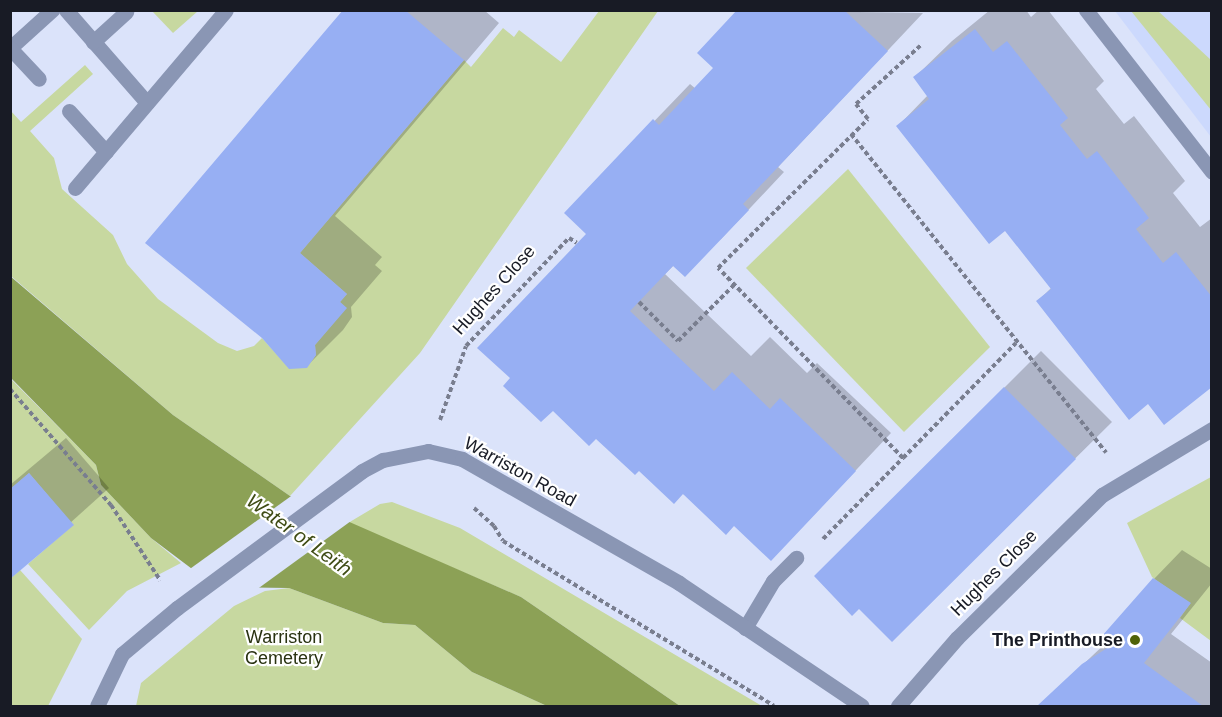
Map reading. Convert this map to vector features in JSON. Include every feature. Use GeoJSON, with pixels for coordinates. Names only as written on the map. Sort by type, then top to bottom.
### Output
{"type":"FeatureCollection","features":[{"type":"Feature","properties":{"kind":"street"},"geometry":{"type":"LineString","coordinates":[[39,79],[10,48],[52,10]]}},
{"type":"Feature","properties":{"kind":"street"},"geometry":{"type":"LineString","coordinates":[[66,10],[147,103]]}},
{"type":"Feature","properties":{"kind":"street"},"geometry":{"type":"LineString","coordinates":[[75,188],[226,10]]}},
{"type":"Feature","properties":{"kind":"street"},"geometry":{"type":"LineString","coordinates":[[1086,10],[1212,172]]}},
{"type":"Feature","properties":{"kind":"street"},"geometry":{"type":"LineString","coordinates":[[93,42],[126,12]]}},
{"type":"Feature","properties":{"kind":"street"},"geometry":{"type":"LineString","coordinates":[[69,111],[106,152]]}},
{"type":"Feature","properties":{"kind":"street","name":"Hughes Close"},"geometry":{"type":"LineString","coordinates":[[898,706],[957,638],[1094,503],[1127,478],[1212,429]]}},
{"type":"Feature","properties":{"kind":"street","name":"Warriston Road"},"geometry":{"type":"LineString","coordinates":[[97,706],[122,654],[201,589],[339,487],[383,460],[429,451],[462,459],[679,583],[862,706]]}},
{"type":"Feature","properties":{"kind":"street"},"geometry":{"type":"LineString","coordinates":[[745,628],[773,581],[796,558]]}},
{"type":"Feature","properties":{"kind":"path"},"geometry":{"type":"LineString","coordinates":[[903,458],[718,268],[868,119],[856,104],[921,45]]}},
{"type":"Feature","properties":{"kind":"path"},"geometry":{"type":"LineString","coordinates":[[851,135],[1016,343],[1127,478]]}},
{"type":"Feature","properties":{"kind":"path","name":"Hughes Close"},"geometry":{"type":"LineString","coordinates":[[429,451],[466,346],[569,238],[577,243]]}},
{"type":"Feature","properties":{"kind":"path"},"geometry":{"type":"LineString","coordinates":[[639,302],[678,341],[734,285]]}},
{"type":"Feature","properties":{"kind":"path"},"geometry":{"type":"LineString","coordinates":[[821,542],[1016,343]]}},
{"type":"Feature","properties":{"kind":"path"},"geometry":{"type":"LineString","coordinates":[[10,390],[111,505],[177,608]]}},
{"type":"Feature","properties":{"kind":"path"},"geometry":{"type":"LineString","coordinates":[[472,506],[494,526],[503,541],[774,706]]}},
{"type":"Feature","properties":{"kind":"shaded area"},"geometry":{"type":"Polygon","coordinates":[[[1115,11],[1211,11],[1211,137],[1115,11]]]}},
{"type":"Feature","properties":{"kind":"green space"},"geometry":{"type":"Polygon","coordinates":[[[152,11],[198,11],[173,33],[152,11]]]}},
{"type":"Feature","properties":{"kind":"green space"},"geometry":{"type":"Polygon","coordinates":[[[599,11],[658,11],[420,353],[290,496],[173,415],[11,276],[10,110],[21,122],[85,65],[93,74],[30,131],[54,158],[62,189],[113,235],[127,264],[158,299],[218,343],[237,351],[254,346],[262,338],[289,368],[306,368],[316,355],[315,345],[346,308],[340,302],[347,294],[300,253],[464,60],[471,67],[503,28],[514,37],[519,30],[561,62],[599,11]]]}},
{"type":"Feature","properties":{"kind":"green space"},"geometry":{"type":"Polygon","coordinates":[[[1131,11],[1158,11],[1211,60],[1211,110],[1131,11]]]}},
{"type":"Feature","properties":{"kind":"green space"},"geometry":{"type":"Polygon","coordinates":[[[848,169],[990,347],[904,432],[746,268],[848,169]]]}},
{"type":"Feature","properties":{"kind":"green space"},"geometry":{"type":"Polygon","coordinates":[[[10,378],[96,465],[101,485],[151,538],[181,563],[127,591],[89,630],[28,564],[73,525],[29,473],[11,489],[10,378]]]}},
{"type":"Feature","properties":{"kind":"green space"},"geometry":{"type":"Polygon","coordinates":[[[1211,477],[1211,641],[1180,618],[1190,604],[1152,577],[1127,523],[1211,477]]]}},
{"type":"Feature","properties":{"kind":"green space"},"geometry":{"type":"Polygon","coordinates":[[[392,502],[460,528],[762,706],[680,706],[521,597],[348,523],[380,504],[392,502]]]}},
{"type":"Feature","properties":{"kind":"green space"},"geometry":{"type":"Polygon","coordinates":[[[20,570],[82,639],[48,706],[11,706],[10,579],[20,570]]]}},
{"type":"Feature","properties":{"kind":"green space","name":"Warriston Cemetery"},"geometry":{"type":"Polygon","coordinates":[[[289,588],[383,623],[415,625],[472,672],[547,706],[136,706],[141,683],[234,606],[265,591],[289,588]]]}},
{"type":"Feature","properties":{"kind":"water","name":"Water of Leith"},"geometry":{"type":"Polygon","coordinates":[[[10,276],[173,415],[290,496],[521,597],[680,706],[547,706],[472,672],[415,625],[383,623],[289,588],[216,587],[151,538],[101,485],[96,465],[11,378],[10,276]]]}},
{"type":"Feature","properties":{"kind":"pier"},"geometry":{"type":"Polygon","coordinates":[[[294,494],[351,521],[252,593],[215,590],[187,571],[294,494]]]}},
{"type":"Feature","properties":{"kind":"building"},"geometry":{"type":"Polygon","coordinates":[[[343,10],[405,10],[464,60],[300,253],[347,294],[340,302],[347,308],[315,345],[316,355],[307,368],[289,369],[262,338],[145,243],[343,10]]]}},
{"type":"Feature","properties":{"kind":"building"},"geometry":{"type":"Polygon","coordinates":[[[737,10],[844,10],[888,51],[743,204],[749,210],[685,277],[673,266],[630,311],[714,391],[732,372],[770,409],[780,398],[856,471],[771,561],[734,526],[726,535],[683,494],[674,504],[639,471],[635,475],[596,439],[589,446],[553,411],[541,422],[503,386],[510,378],[477,348],[586,234],[564,213],[653,119],[659,125],[713,68],[697,53],[737,10]]]}},
{"type":"Feature","properties":{"kind":"building"},"geometry":{"type":"Polygon","coordinates":[[[975,29],[993,52],[1007,41],[1068,118],[1060,125],[1087,159],[1097,151],[1149,218],[1136,229],[1163,263],[1176,252],[1212,297],[1212,387],[1164,425],[1148,404],[1129,420],[1036,301],[1051,289],[1005,231],[989,244],[896,126],[929,99],[913,77],[975,29]]]}},
{"type":"Feature","properties":{"kind":"building"},"geometry":{"type":"Polygon","coordinates":[[[1004,387],[1076,459],[892,642],[859,609],[852,616],[814,576],[1004,387]]]}},
{"type":"Feature","properties":{"kind":"building"},"geometry":{"type":"Polygon","coordinates":[[[29,473],[74,525],[10,579],[10,489],[29,473]]]}},
{"type":"Feature","properties":{"kind":"building","name":"The Printhouse"},"geometry":{"type":"Polygon","coordinates":[[[1153,578],[1191,603],[1144,663],[1203,706],[1037,706],[1082,664],[1112,645],[1102,636],[1153,578]]]}},
{"type":"Feature","properties":{"kind":"place","name":"The Printhouse"},"geometry":{"type":"Point","coordinates":[1135,640]}}]}
